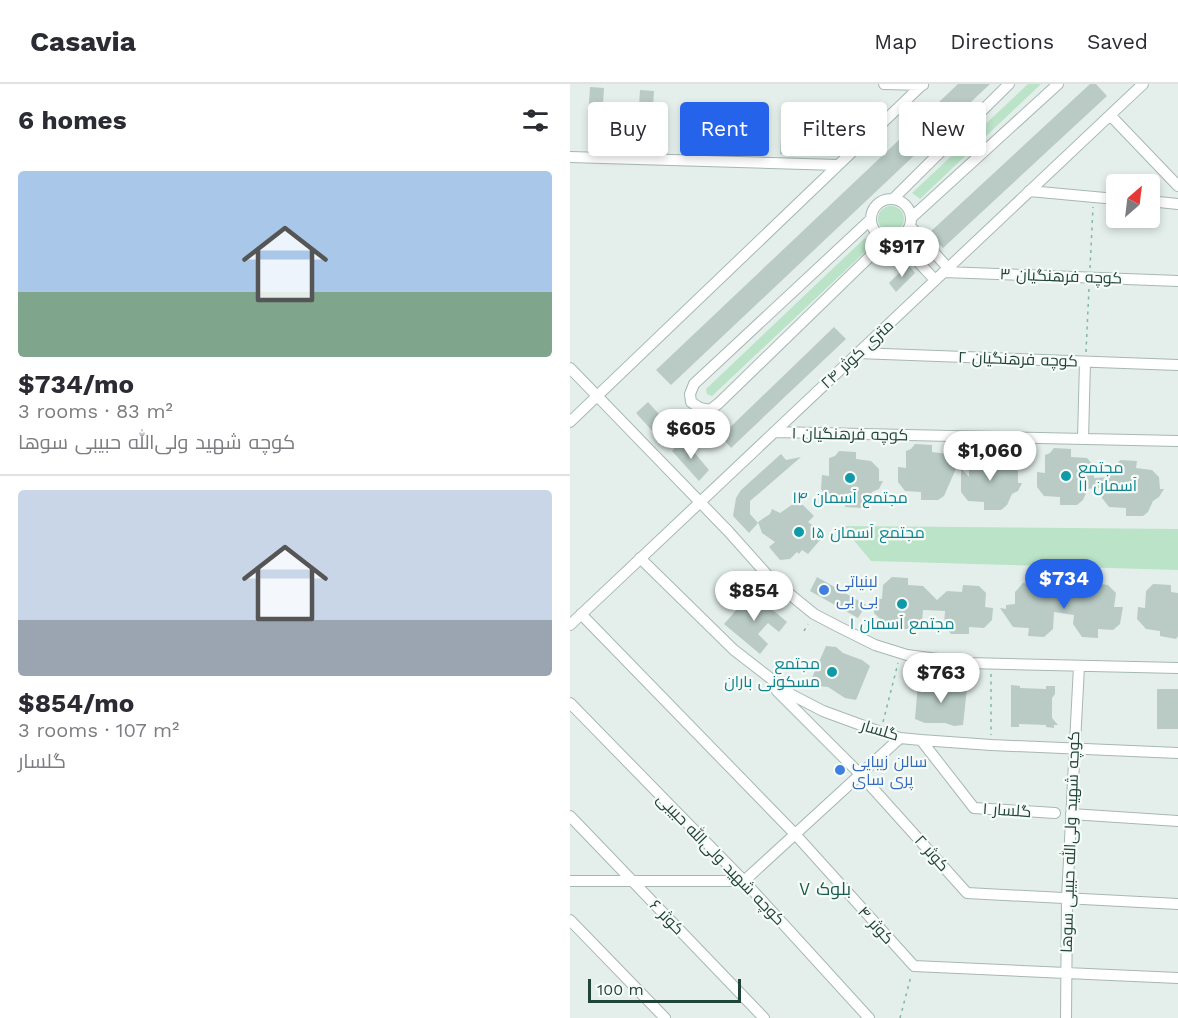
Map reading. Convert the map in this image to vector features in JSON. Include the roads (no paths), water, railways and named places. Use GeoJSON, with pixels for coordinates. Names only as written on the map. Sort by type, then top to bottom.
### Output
{"type":"FeatureCollection","features":[{"type":"Feature","properties":{"kind":"street"},"geometry":{"type":"LineString","coordinates":[[884,84],[923,84]]}},
{"type":"Feature","properties":{"kind":"street"},"geometry":{"type":"LineString","coordinates":[[570,422],[923,84]]}},
{"type":"Feature","properties":{"kind":"street"},"geometry":{"type":"LineString","coordinates":[[893,199],[1009,84]]}},
{"type":"Feature","properties":{"kind":"street"},"geometry":{"type":"LineString","coordinates":[[946,270],[910,222],[907,208],[903,203],[893,199],[881,201],[873,209],[870,220],[694,384],[690,394],[691,402],[700,408],[710,410],[719,404],[893,239],[904,234],[910,222],[1058,84]]}},
{"type":"Feature","properties":{"kind":"street","name":"۲۴ متری کوثر"},"geometry":{"type":"LineString","coordinates":[[570,625],[1143,84]]}},
{"type":"Feature","properties":{"kind":"street"},"geometry":{"type":"LineString","coordinates":[[1110,115],[1178,186]]}},
{"type":"Feature","properties":{"kind":"street"},"geometry":{"type":"LineString","coordinates":[[570,157],[838,165]]}},
{"type":"Feature","properties":{"kind":"street"},"geometry":{"type":"LineString","coordinates":[[1029,191],[1106,198]]}},
{"type":"Feature","properties":{"kind":"street"},"geometry":{"type":"LineString","coordinates":[[1160,202],[1178,204]]}},
{"type":"Feature","properties":{"kind":"street"},"geometry":{"type":"LineString","coordinates":[[870,220],[874,231],[883,238],[893,239],[935,280]]}},
{"type":"Feature","properties":{"kind":"street","name":"کوچه فرهنگیان ۳"},"geometry":{"type":"LineString","coordinates":[[946,270],[1178,280]]}},
{"type":"Feature","properties":{"kind":"street","name":"کوچه فرهنگیان ۲"},"geometry":{"type":"LineString","coordinates":[[858,353],[1178,365]]}},
{"type":"Feature","properties":{"kind":"street"},"geometry":{"type":"LineString","coordinates":[[1083,439],[1085,362]]}},
{"type":"Feature","properties":{"kind":"street"},"geometry":{"type":"LineString","coordinates":[[570,368],[771,579],[814,614],[875,645],[901,653],[968,663],[1178,668]]}},
{"type":"Feature","properties":{"kind":"street","name":"کوچه فرهنگیان ۱"},"geometry":{"type":"LineString","coordinates":[[774,432],[1178,441]]}},
{"type":"Feature","properties":{"kind":"street","name":"گلسار"},"geometry":{"type":"LineString","coordinates":[[640,558],[749,663],[792,695],[823,711],[900,738],[991,745],[1178,753]]}},
{"type":"Feature","properties":{"kind":"street","name":"کوثر ۴"},"geometry":{"type":"LineString","coordinates":[[581,614],[795,834],[914,966],[1065,973]]}},
{"type":"Feature","properties":{"kind":"street","name":"کوثر ۲"},"geometry":{"type":"LineString","coordinates":[[749,663],[860,774],[967,893],[1178,904]]}},
{"type":"Feature","properties":{"kind":"street","name":"کوچه شهید ولی‌الله حبیبی سوها"},"geometry":{"type":"LineString","coordinates":[[1066,1018],[1067,898],[1079,666]]}},
{"type":"Feature","properties":{"kind":"street","name":"کوچه شهید ولی‌الله حبیبی"},"geometry":{"type":"LineString","coordinates":[[570,703],[744,881],[869,1018]]}},
{"type":"Feature","properties":{"kind":"street"},"geometry":{"type":"LineString","coordinates":[[570,881],[744,881],[900,738]]}},
{"type":"Feature","properties":{"kind":"street","name":"گلسار ۱"},"geometry":{"type":"LineString","coordinates":[[921,740],[974,808],[1054,813]]}},
{"type":"Feature","properties":{"kind":"street"},"geometry":{"type":"LineString","coordinates":[[1071,814],[1178,821]]}},
{"type":"Feature","properties":{"kind":"street","name":"کوثر ۶"},"geometry":{"type":"LineString","coordinates":[[570,816],[764,1018]]}},
{"type":"Feature","properties":{"kind":"street"},"geometry":{"type":"LineString","coordinates":[[570,920],[665,1018]]}},
{"type":"Feature","properties":{"kind":"street"},"geometry":{"type":"LineString","coordinates":[[1065,973],[1178,978]]}},
{"type":"Feature","properties":{"kind":"place","name":"مجتمع آسمان ۱۱"},"geometry":{"type":"Point","coordinates":[1066,476]}},
{"type":"Feature","properties":{"kind":"place","name":"مجتمع آسمان ۱۴"},"geometry":{"type":"Point","coordinates":[850,478]}},
{"type":"Feature","properties":{"kind":"place","name":"مجتمع آسمان ۱۵"},"geometry":{"type":"Point","coordinates":[799,532]}},
{"type":"Feature","properties":{"kind":"place","name":"لبنیاتی بی بی"},"geometry":{"type":"Point","coordinates":[824,590]}},
{"type":"Feature","properties":{"kind":"place","name":"مجتمع آسمان ۱"},"geometry":{"type":"Point","coordinates":[902,604]}},
{"type":"Feature","properties":{"kind":"place","name":"مجتمع مسکونی باران"},"geometry":{"type":"Point","coordinates":[832,672]}},
{"type":"Feature","properties":{"kind":"place","name":"سالن زیبایی پری سای"},"geometry":{"type":"Point","coordinates":[840,770]}},
{"type":"Feature","properties":{"kind":"district","name":"بلوک ۷"},"geometry":{"type":"Point","coordinates":[825,888]}}]}
